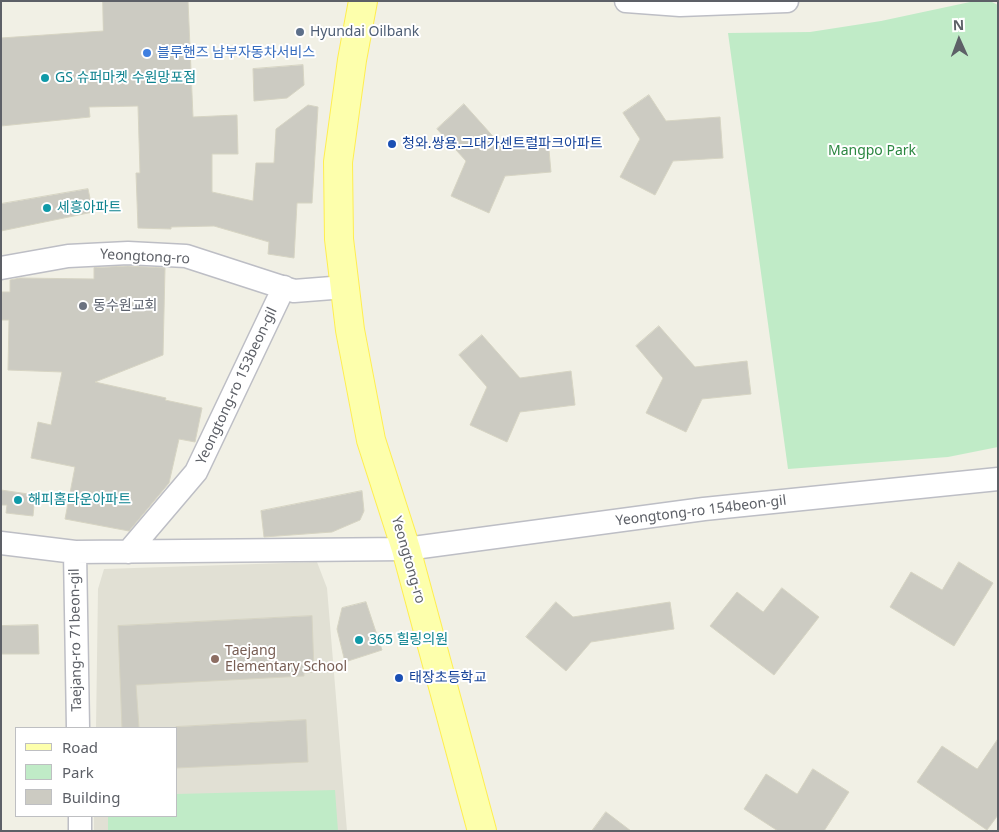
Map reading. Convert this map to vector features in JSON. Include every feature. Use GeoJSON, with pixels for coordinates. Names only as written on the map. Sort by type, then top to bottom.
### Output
{"type":"FeatureCollection","features":[{"type":"Feature","properties":{"kind":"main road","name":"Yeongtong-ro"},"geometry":{"type":"LineString","coordinates":[[363,1],[352,60],[338,162],[339,239],[350,330],[371,440],[406,549],[482,831]]}},
{"type":"Feature","properties":{"kind":"street"},"geometry":{"type":"LineString","coordinates":[[626,1],[680,4],[787,1]]}},
{"type":"Feature","properties":{"kind":"street","name":"Yeongtong-ro"},"geometry":{"type":"LineString","coordinates":[[1,268],[68,256],[128,254],[186,256],[294,290],[345,287]]}},
{"type":"Feature","properties":{"kind":"street","name":"Yeongtong-ro 153beon-gil"},"geometry":{"type":"LineString","coordinates":[[128,552],[196,472],[284,287]]}},
{"type":"Feature","properties":{"kind":"street","name":"Yeongtong-ro 154beon-gil"},"geometry":{"type":"LineString","coordinates":[[406,549],[704,509],[998,479]]}},
{"type":"Feature","properties":{"kind":"street"},"geometry":{"type":"LineString","coordinates":[[1,544],[75,552],[406,549]]}},
{"type":"Feature","properties":{"kind":"street","name":"Taejang-ro 71beon-gil"},"geometry":{"type":"LineString","coordinates":[[75,552],[78,727]]}},
{"type":"Feature","properties":{"kind":"street"},"geometry":{"type":"LineString","coordinates":[[80,817],[80,831]]}},
{"type":"Feature","properties":{"kind":"shaded area","name":"Taejang Elementary School"},"geometry":{"type":"Polygon","coordinates":[[[317,562],[327,588],[347,831],[94,831],[94,817],[178,817],[178,727],[96,727],[98,589],[104,569],[317,562]]]}},
{"type":"Feature","properties":{"kind":"green space","name":"Mangpo Park"},"geometry":{"type":"Polygon","coordinates":[[[990,1],[998,5],[998,447],[948,457],[788,469],[728,33],[810,32],[881,21],[970,2],[990,1]]]}},
{"type":"Feature","properties":{"kind":"green space"},"geometry":{"type":"Polygon","coordinates":[[[335,790],[338,831],[108,831],[108,817],[178,817],[178,794],[335,790]]]}},
{"type":"Feature","properties":{"kind":"building"},"geometry":{"type":"Polygon","coordinates":[[[103,1],[188,1],[193,117],[237,115],[238,154],[212,154],[212,192],[253,201],[256,163],[274,163],[276,129],[308,105],[318,107],[312,203],[297,203],[294,258],[268,254],[269,242],[214,226],[171,227],[171,229],[138,228],[136,173],[140,173],[138,106],[89,107],[90,117],[1,126],[1,38],[103,31],[103,1]]]}},
{"type":"Feature","properties":{"kind":"building"},"geometry":{"type":"Polygon","coordinates":[[[303,65],[304,85],[287,98],[254,101],[253,69],[303,65]]]}},
{"type":"Feature","properties":{"kind":"building"},"geometry":{"type":"Polygon","coordinates":[[[649,95],[666,121],[720,117],[723,158],[673,161],[655,195],[620,177],[640,139],[623,113],[649,95]]]}},
{"type":"Feature","properties":{"kind":"building"},"geometry":{"type":"Polygon","coordinates":[[[464,104],[499,143],[548,139],[551,172],[505,176],[489,213],[451,196],[466,161],[437,129],[464,104]]]}},
{"type":"Feature","properties":{"kind":"building","name":"세흥아파트"},"geometry":{"type":"Polygon","coordinates":[[[88,189],[93,212],[1,231],[1,204],[88,189]]]}},
{"type":"Feature","properties":{"kind":"building"},"geometry":{"type":"Polygon","coordinates":[[[128,266],[165,268],[163,355],[95,382],[202,408],[195,442],[179,439],[169,483],[129,531],[65,519],[75,467],[31,458],[38,422],[51,425],[62,372],[8,370],[9,320],[1,320],[2,292],[10,292],[10,280],[20,278],[94,279],[94,268],[128,266]]]}},
{"type":"Feature","properties":{"kind":"building"},"geometry":{"type":"Polygon","coordinates":[[[659,326],[695,367],[747,361],[751,394],[702,399],[686,432],[646,413],[663,378],[636,346],[659,326]]]}},
{"type":"Feature","properties":{"kind":"building"},"geometry":{"type":"Polygon","coordinates":[[[482,335],[520,378],[571,371],[575,405],[520,412],[507,442],[470,425],[487,387],[459,355],[482,335]]]}},
{"type":"Feature","properties":{"kind":"building","name":"해피홈타운아파트"},"geometry":{"type":"Polygon","coordinates":[[[1,490],[35,495],[33,516],[6,513],[7,505],[1,505],[1,490]]]}},
{"type":"Feature","properties":{"kind":"building"},"geometry":{"type":"Polygon","coordinates":[[[362,491],[364,511],[360,520],[332,532],[264,537],[261,511],[362,491]]]}},
{"type":"Feature","properties":{"kind":"building"},"geometry":{"type":"Polygon","coordinates":[[[959,562],[993,583],[954,646],[890,607],[911,572],[942,590],[959,562]]]}},
{"type":"Feature","properties":{"kind":"building"},"geometry":{"type":"Polygon","coordinates":[[[782,588],[819,617],[774,675],[710,626],[737,592],[763,612],[782,588]]]}},
{"type":"Feature","properties":{"kind":"building","name":"365 힐링의원"},"geometry":{"type":"Polygon","coordinates":[[[366,602],[382,650],[345,662],[337,629],[342,608],[366,602]]]}},
{"type":"Feature","properties":{"kind":"building"},"geometry":{"type":"Polygon","coordinates":[[[556,602],[573,617],[670,602],[674,629],[591,642],[566,671],[526,637],[556,602]]]}},
{"type":"Feature","properties":{"kind":"building"},"geometry":{"type":"Polygon","coordinates":[[[312,616],[314,672],[304,673],[304,676],[136,685],[139,727],[122,727],[118,626],[312,616]]]}},
{"type":"Feature","properties":{"kind":"building"},"geometry":{"type":"Polygon","coordinates":[[[38,625],[39,654],[1,654],[1,626],[38,625]]]}},
{"type":"Feature","properties":{"kind":"building"},"geometry":{"type":"Polygon","coordinates":[[[306,720],[308,762],[178,768],[178,727],[176,727],[306,720]]]}},
{"type":"Feature","properties":{"kind":"building"},"geometry":{"type":"Polygon","coordinates":[[[998,739],[998,815],[987,830],[917,782],[942,746],[977,769],[998,739]]]}},
{"type":"Feature","properties":{"kind":"building"},"geometry":{"type":"Polygon","coordinates":[[[813,769],[849,792],[824,831],[778,831],[744,809],[766,774],[797,794],[813,769]]]}},
{"type":"Feature","properties":{"kind":"building"},"geometry":{"type":"Polygon","coordinates":[[[606,812],[631,831],[592,831],[606,812]]]}},
{"type":"Feature","properties":{"kind":"place","name":"Hyundai Oilbank"},"geometry":{"type":"Point","coordinates":[300,32]}},
{"type":"Feature","properties":{"kind":"place","name":"블루핸즈 남부자동차서비스"},"geometry":{"type":"Point","coordinates":[147,53]}},
{"type":"Feature","properties":{"kind":"place","name":"GS 슈퍼마켓 수원망포점"},"geometry":{"type":"Point","coordinates":[45,78]}},
{"type":"Feature","properties":{"kind":"place","name":"청와.쌍용.그대가센트럴파크아파트"},"geometry":{"type":"Point","coordinates":[392,144]}},
{"type":"Feature","properties":{"kind":"place","name":"세흥아파트"},"geometry":{"type":"Point","coordinates":[47,208]}},
{"type":"Feature","properties":{"kind":"place","name":"동수원교회"},"geometry":{"type":"Point","coordinates":[83,306]}},
{"type":"Feature","properties":{"kind":"place","name":"해피홈타운아파트"},"geometry":{"type":"Point","coordinates":[18,500]}},
{"type":"Feature","properties":{"kind":"place","name":"365 힐링의원"},"geometry":{"type":"Point","coordinates":[359,640]}},
{"type":"Feature","properties":{"kind":"place","name":"Taejang Elementary School"},"geometry":{"type":"Point","coordinates":[215,659]}},
{"type":"Feature","properties":{"kind":"place","name":"태장초등학교"},"geometry":{"type":"Point","coordinates":[399,678]}}]}
